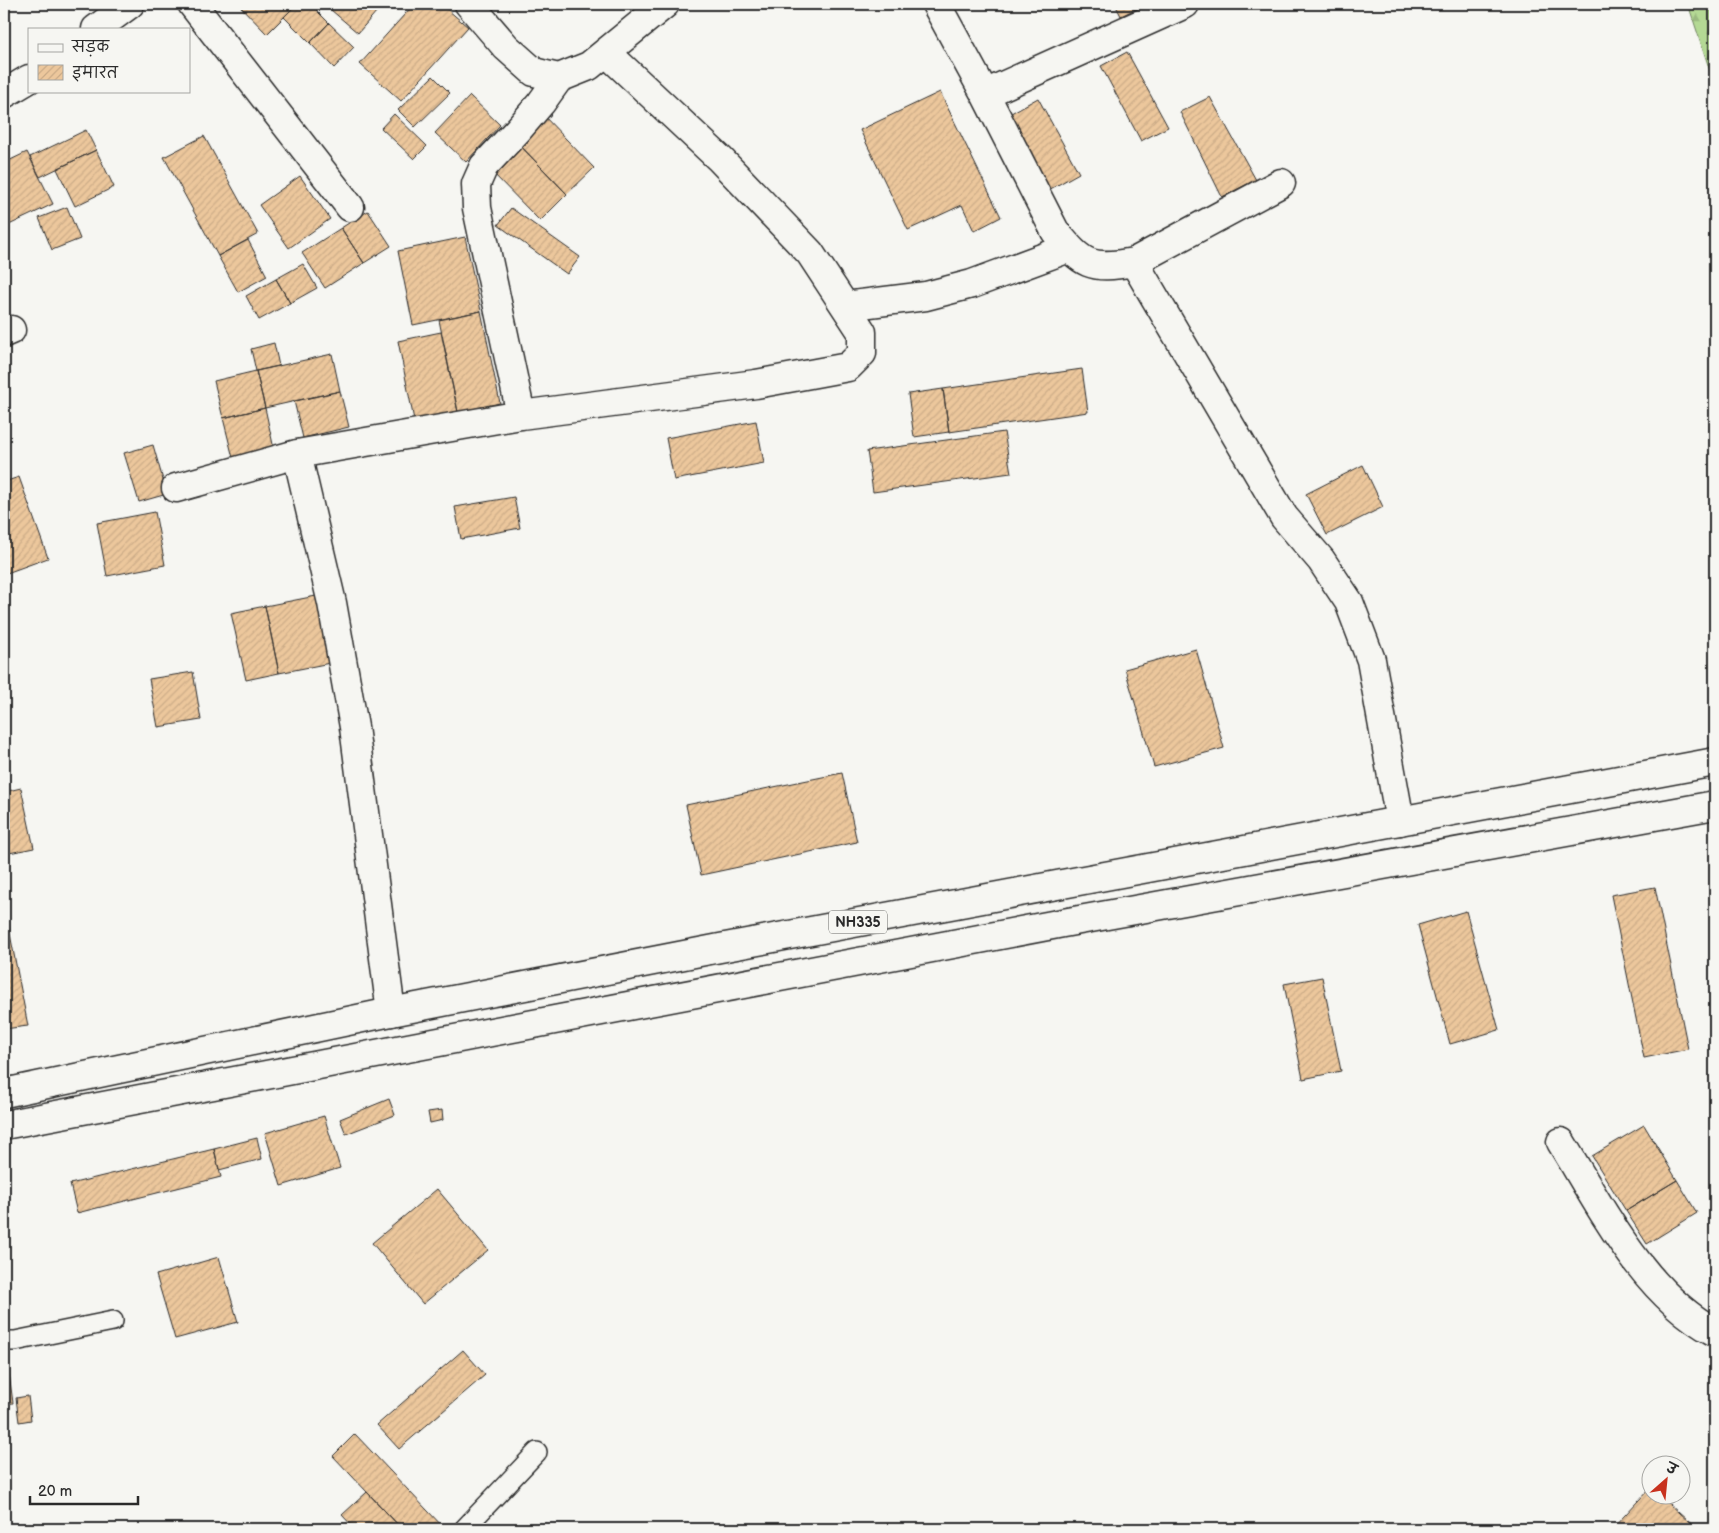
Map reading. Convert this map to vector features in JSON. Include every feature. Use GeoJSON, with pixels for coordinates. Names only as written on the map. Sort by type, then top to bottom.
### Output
{"type":"FeatureCollection","features":[{"type":"Feature","properties":{"kind":"main road"},"geometry":{"type":"LineString","coordinates":[[97,28],[130,4]]}},
{"type":"Feature","properties":{"kind":"main road"},"geometry":{"type":"LineString","coordinates":[[192,4],[350,208]]}},
{"type":"Feature","properties":{"kind":"main road"},"geometry":{"type":"LineString","coordinates":[[469,4],[506,47],[534,72],[559,78]]}},
{"type":"Feature","properties":{"kind":"main road"},"geometry":{"type":"LineString","coordinates":[[521,415],[477,208],[476,184],[484,166],[541,103],[559,78],[589,66],[665,4]]}},
{"type":"Feature","properties":{"kind":"main road"},"geometry":{"type":"LineString","coordinates":[[936,4],[985,94],[1055,231],[1069,248],[1089,264],[1110,266],[1134,262],[1281,183]]}},
{"type":"Feature","properties":{"kind":"main road"},"geometry":{"type":"LineString","coordinates":[[985,94],[1185,4]]}},
{"type":"Feature","properties":{"kind":"main road"},"geometry":{"type":"LineString","coordinates":[[176,488],[297,454],[521,415],[756,384],[848,367],[862,353],[862,332],[810,253],[720,159],[606,52]]}},
{"type":"Feature","properties":{"kind":"main road"},"geometry":{"type":"LineString","coordinates":[[4,94],[28,80]]}},
{"type":"Feature","properties":{"kind":"main road"},"geometry":{"type":"LineString","coordinates":[[845,306],[926,296],[972,284],[1069,248]]}},
{"type":"Feature","properties":{"kind":"main road"},"geometry":{"type":"LineString","coordinates":[[1134,262],[1284,517],[1321,560],[1349,602],[1371,660],[1400,821]]}},
{"type":"Feature","properties":{"kind":"main road"},"geometry":{"type":"LineString","coordinates":[[297,454],[332,604],[354,727],[391,1012]]}},
{"type":"Feature","properties":{"kind":"main road","name":"NH335"},"geometry":{"type":"LineString","coordinates":[[4,1093],[391,1012],[720,948],[1715,762]]}},
{"type":"Feature","properties":{"kind":"main road"},"geometry":{"type":"LineString","coordinates":[[4,1125],[1063,923],[1715,805]]}},
{"type":"Feature","properties":{"kind":"main road"},"geometry":{"type":"LineString","coordinates":[[1561,1142],[1614,1230],[1657,1286],[1697,1323],[1715,1332]]}},
{"type":"Feature","properties":{"kind":"lane"},"geometry":{"type":"LineString","coordinates":[[4,1341],[15,1341],[113,1321]]}},
{"type":"Feature","properties":{"kind":"lane"},"geometry":{"type":"LineString","coordinates":[[464,1529],[537,1452]]}},
{"type":"Feature","properties":{"kind":"green space"},"geometry":{"type":"Polygon","coordinates":[[[1688,4],[1715,4],[1715,86],[1688,4]]]}},
{"type":"Feature","properties":{"kind":"building"},"geometry":{"type":"Polygon","coordinates":[[[238,4],[297,4],[267,34],[238,4]]]}},
{"type":"Feature","properties":{"kind":"building"},"geometry":{"type":"Polygon","coordinates":[[[297,4],[310,4],[329,23],[310,43],[284,17],[297,4]]]}},
{"type":"Feature","properties":{"kind":"building"},"geometry":{"type":"Polygon","coordinates":[[[337,4],[383,4],[358,33],[331,10],[337,4]]]}},
{"type":"Feature","properties":{"kind":"building"},"geometry":{"type":"Polygon","coordinates":[[[414,4],[441,4],[468,27],[401,101],[360,64],[414,4]]]}},
{"type":"Feature","properties":{"kind":"building"},"geometry":{"type":"Polygon","coordinates":[[[1115,4],[1146,4],[1121,16],[1115,4]]]}},
{"type":"Feature","properties":{"kind":"building"},"geometry":{"type":"Polygon","coordinates":[[[329,23],[354,47],[334,68],[310,43],[329,23]]]}},
{"type":"Feature","properties":{"kind":"building"},"geometry":{"type":"Polygon","coordinates":[[[1127,52],[1168,127],[1141,141],[1101,66],[1127,52]]]}},
{"type":"Feature","properties":{"kind":"building"},"geometry":{"type":"Polygon","coordinates":[[[433,76],[450,93],[415,127],[398,110],[433,76]]]}},
{"type":"Feature","properties":{"kind":"building"},"geometry":{"type":"Polygon","coordinates":[[[940,92],[1001,217],[974,231],[962,205],[908,230],[860,130],[940,92]]]}},
{"type":"Feature","properties":{"kind":"building"},"geometry":{"type":"Polygon","coordinates":[[[470,96],[500,125],[466,162],[435,133],[470,96]]]}},
{"type":"Feature","properties":{"kind":"building"},"geometry":{"type":"Polygon","coordinates":[[[1210,97],[1256,180],[1222,197],[1180,112],[1210,97]]]}},
{"type":"Feature","properties":{"kind":"building"},"geometry":{"type":"Polygon","coordinates":[[[1038,98],[1079,173],[1045,192],[1004,117],[1038,98]]]}},
{"type":"Feature","properties":{"kind":"building"},"geometry":{"type":"Polygon","coordinates":[[[540,112],[594,168],[567,194],[513,138],[540,112]]]}},
{"type":"Feature","properties":{"kind":"building"},"geometry":{"type":"Polygon","coordinates":[[[394,114],[427,146],[414,159],[381,128],[394,114]]]}},
{"type":"Feature","properties":{"kind":"building"},"geometry":{"type":"Polygon","coordinates":[[[86,130],[96,150],[40,177],[30,157],[86,130]]]}},
{"type":"Feature","properties":{"kind":"building"},"geometry":{"type":"Polygon","coordinates":[[[204,136],[258,234],[218,256],[164,157],[204,136]]]}},
{"type":"Feature","properties":{"kind":"building"},"geometry":{"type":"Polygon","coordinates":[[[513,138],[567,194],[540,221],[485,165],[513,138]]]}},
{"type":"Feature","properties":{"kind":"building"},"geometry":{"type":"Polygon","coordinates":[[[96,150],[114,187],[75,206],[57,169],[96,150]]]}},
{"type":"Feature","properties":{"kind":"building"},"geometry":{"type":"Polygon","coordinates":[[[27,152],[53,204],[9,225],[4,214],[4,163],[27,152]]]}},
{"type":"Feature","properties":{"kind":"building"},"geometry":{"type":"Polygon","coordinates":[[[300,176],[330,219],[289,248],[259,205],[300,176]]]}},
{"type":"Feature","properties":{"kind":"building"},"geometry":{"type":"Polygon","coordinates":[[[67,207],[80,239],[52,250],[39,218],[67,207]]]}},
{"type":"Feature","properties":{"kind":"building"},"geometry":{"type":"Polygon","coordinates":[[[511,208],[580,257],[567,274],[498,225],[511,208]]]}},
{"type":"Feature","properties":{"kind":"building"},"geometry":{"type":"Polygon","coordinates":[[[368,211],[391,246],[364,263],[341,228],[368,211]]]}},
{"type":"Feature","properties":{"kind":"building"},"geometry":{"type":"Polygon","coordinates":[[[341,228],[364,263],[325,288],[302,253],[341,228]]]}},
{"type":"Feature","properties":{"kind":"building"},"geometry":{"type":"Polygon","coordinates":[[[465,237],[481,311],[413,325],[398,251],[465,237]]]}},
{"type":"Feature","properties":{"kind":"building"},"geometry":{"type":"Polygon","coordinates":[[[248,240],[267,276],[238,292],[218,256],[248,240]]]}},
{"type":"Feature","properties":{"kind":"building"},"geometry":{"type":"Polygon","coordinates":[[[303,264],[317,288],[290,303],[276,279],[303,264]]]}},
{"type":"Feature","properties":{"kind":"building"},"geometry":{"type":"Polygon","coordinates":[[[276,279],[290,303],[259,320],[246,296],[276,279]]]}},
{"type":"Feature","properties":{"kind":"building"},"geometry":{"type":"Polygon","coordinates":[[[481,311],[500,403],[458,412],[439,320],[481,311]]]}},
{"type":"Feature","properties":{"kind":"building"},"geometry":{"type":"Polygon","coordinates":[[[441,332],[458,412],[414,420],[398,341],[441,332]]]}},
{"type":"Feature","properties":{"kind":"building"},"geometry":{"type":"Polygon","coordinates":[[[274,343],[279,366],[256,371],[251,349],[274,343]]]}},
{"type":"Feature","properties":{"kind":"building"},"geometry":{"type":"Polygon","coordinates":[[[332,354],[340,391],[265,408],[256,371],[332,354]]]}},
{"type":"Feature","properties":{"kind":"building"},"geometry":{"type":"Polygon","coordinates":[[[1082,369],[1088,412],[949,432],[943,389],[1082,369]]]}},
{"type":"Feature","properties":{"kind":"building"},"geometry":{"type":"Polygon","coordinates":[[[256,371],[265,408],[223,418],[214,381],[256,371]]]}},
{"type":"Feature","properties":{"kind":"building"},"geometry":{"type":"Polygon","coordinates":[[[943,389],[949,432],[914,437],[908,394],[943,389]]]}},
{"type":"Feature","properties":{"kind":"building"},"geometry":{"type":"Polygon","coordinates":[[[340,391],[349,427],[303,438],[294,401],[340,391]]]}},
{"type":"Feature","properties":{"kind":"building"},"geometry":{"type":"Polygon","coordinates":[[[265,408],[274,449],[233,458],[223,418],[265,408]]]}},
{"type":"Feature","properties":{"kind":"building"},"geometry":{"type":"Polygon","coordinates":[[[756,421],[764,463],[674,480],[666,438],[756,421]]]}},
{"type":"Feature","properties":{"kind":"building"},"geometry":{"type":"Polygon","coordinates":[[[1004,432],[1011,473],[873,492],[867,451],[1004,432]]]}},
{"type":"Feature","properties":{"kind":"building"},"geometry":{"type":"Polygon","coordinates":[[[153,445],[167,494],[139,502],[124,453],[153,445]]]}},
{"type":"Feature","properties":{"kind":"building"},"geometry":{"type":"Polygon","coordinates":[[[1363,465],[1383,507],[1327,535],[1306,494],[1363,465]]]}},
{"type":"Feature","properties":{"kind":"building"},"geometry":{"type":"Polygon","coordinates":[[[19,477],[48,558],[4,574],[4,482],[19,477]]]}},
{"type":"Feature","properties":{"kind":"building"},"geometry":{"type":"Polygon","coordinates":[[[514,497],[520,528],[461,539],[455,507],[514,497]]]}},
{"type":"Feature","properties":{"kind":"building"},"geometry":{"type":"Polygon","coordinates":[[[155,512],[165,565],[107,576],[97,523],[155,512]]]}},
{"type":"Feature","properties":{"kind":"building"},"geometry":{"type":"Polygon","coordinates":[[[316,596],[330,663],[279,673],[265,606],[316,596]]]}},
{"type":"Feature","properties":{"kind":"building"},"geometry":{"type":"Polygon","coordinates":[[[265,606],[279,673],[246,680],[231,613],[265,606]]]}},
{"type":"Feature","properties":{"kind":"building"},"geometry":{"type":"Polygon","coordinates":[[[4,614],[8,638],[4,639],[4,614]]]}},
{"type":"Feature","properties":{"kind":"building"},"geometry":{"type":"Polygon","coordinates":[[[1196,649],[1224,748],[1154,767],[1125,669],[1196,649]]]}},
{"type":"Feature","properties":{"kind":"building"},"geometry":{"type":"Polygon","coordinates":[[[193,672],[201,720],[158,727],[149,679],[193,672]]]}},
{"type":"Feature","properties":{"kind":"building"},"geometry":{"type":"Polygon","coordinates":[[[842,773],[857,842],[701,875],[686,805],[842,773]]]}},
{"type":"Feature","properties":{"kind":"building"},"geometry":{"type":"Polygon","coordinates":[[[21,788],[34,848],[4,854],[4,792],[21,788]]]}},
{"type":"Feature","properties":{"kind":"building"},"geometry":{"type":"Polygon","coordinates":[[[1655,887],[1688,1049],[1644,1058],[1611,895],[1655,887]]]}},
{"type":"Feature","properties":{"kind":"building"},"geometry":{"type":"Polygon","coordinates":[[[4,903],[28,1026],[4,1029],[4,903]]]}},
{"type":"Feature","properties":{"kind":"building"},"geometry":{"type":"Polygon","coordinates":[[[1466,911],[1499,1030],[1450,1044],[1418,925],[1466,911]]]}},
{"type":"Feature","properties":{"kind":"building"},"geometry":{"type":"Polygon","coordinates":[[[1322,977],[1341,1071],[1303,1079],[1284,984],[1322,977]]]}},
{"type":"Feature","properties":{"kind":"building"},"geometry":{"type":"Polygon","coordinates":[[[389,1099],[395,1115],[346,1134],[340,1119],[389,1099]]]}},
{"type":"Feature","properties":{"kind":"building"},"geometry":{"type":"Polygon","coordinates":[[[442,1110],[443,1120],[430,1123],[428,1112],[442,1110]]]}},
{"type":"Feature","properties":{"kind":"building"},"geometry":{"type":"Polygon","coordinates":[[[324,1116],[340,1168],[281,1186],[265,1133],[324,1116]]]}},
{"type":"Feature","properties":{"kind":"building"},"geometry":{"type":"Polygon","coordinates":[[[1644,1125],[1677,1180],[1626,1211],[1592,1156],[1644,1125]]]}},
{"type":"Feature","properties":{"kind":"building"},"geometry":{"type":"Polygon","coordinates":[[[257,1138],[262,1159],[219,1170],[214,1149],[257,1138]]]}},
{"type":"Feature","properties":{"kind":"building"},"geometry":{"type":"Polygon","coordinates":[[[214,1149],[221,1177],[77,1213],[70,1184],[214,1149]]]}},
{"type":"Feature","properties":{"kind":"building"},"geometry":{"type":"Polygon","coordinates":[[[1677,1180],[1697,1213],[1647,1244],[1626,1211],[1677,1180]]]}},
{"type":"Feature","properties":{"kind":"building"},"geometry":{"type":"Polygon","coordinates":[[[437,1189],[488,1250],[423,1304],[372,1243],[437,1189]]]}},
{"type":"Feature","properties":{"kind":"building"},"geometry":{"type":"Polygon","coordinates":[[[219,1257],[238,1322],[175,1339],[156,1275],[219,1257]]]}},
{"type":"Feature","properties":{"kind":"building"},"geometry":{"type":"Polygon","coordinates":[[[463,1350],[485,1375],[399,1449],[377,1425],[463,1350]]]}},
{"type":"Feature","properties":{"kind":"building"},"geometry":{"type":"Polygon","coordinates":[[[4,1358],[7,1358],[13,1403],[4,1404],[4,1358]]]}},
{"type":"Feature","properties":{"kind":"building"},"geometry":{"type":"Polygon","coordinates":[[[28,1396],[31,1420],[19,1422],[16,1398],[28,1396]]]}},
{"type":"Feature","properties":{"kind":"building"},"geometry":{"type":"Polygon","coordinates":[[[355,1434],[445,1529],[402,1529],[333,1456],[355,1434]]]}},
{"type":"Feature","properties":{"kind":"building"},"geometry":{"type":"Polygon","coordinates":[[[367,1492],[402,1529],[355,1529],[342,1515],[367,1492]]]}},
{"type":"Feature","properties":{"kind":"building"},"geometry":{"type":"Polygon","coordinates":[[[1642,1497],[1642,1506],[1671,1506],[1697,1529],[1612,1529],[1642,1497]]]}}]}
